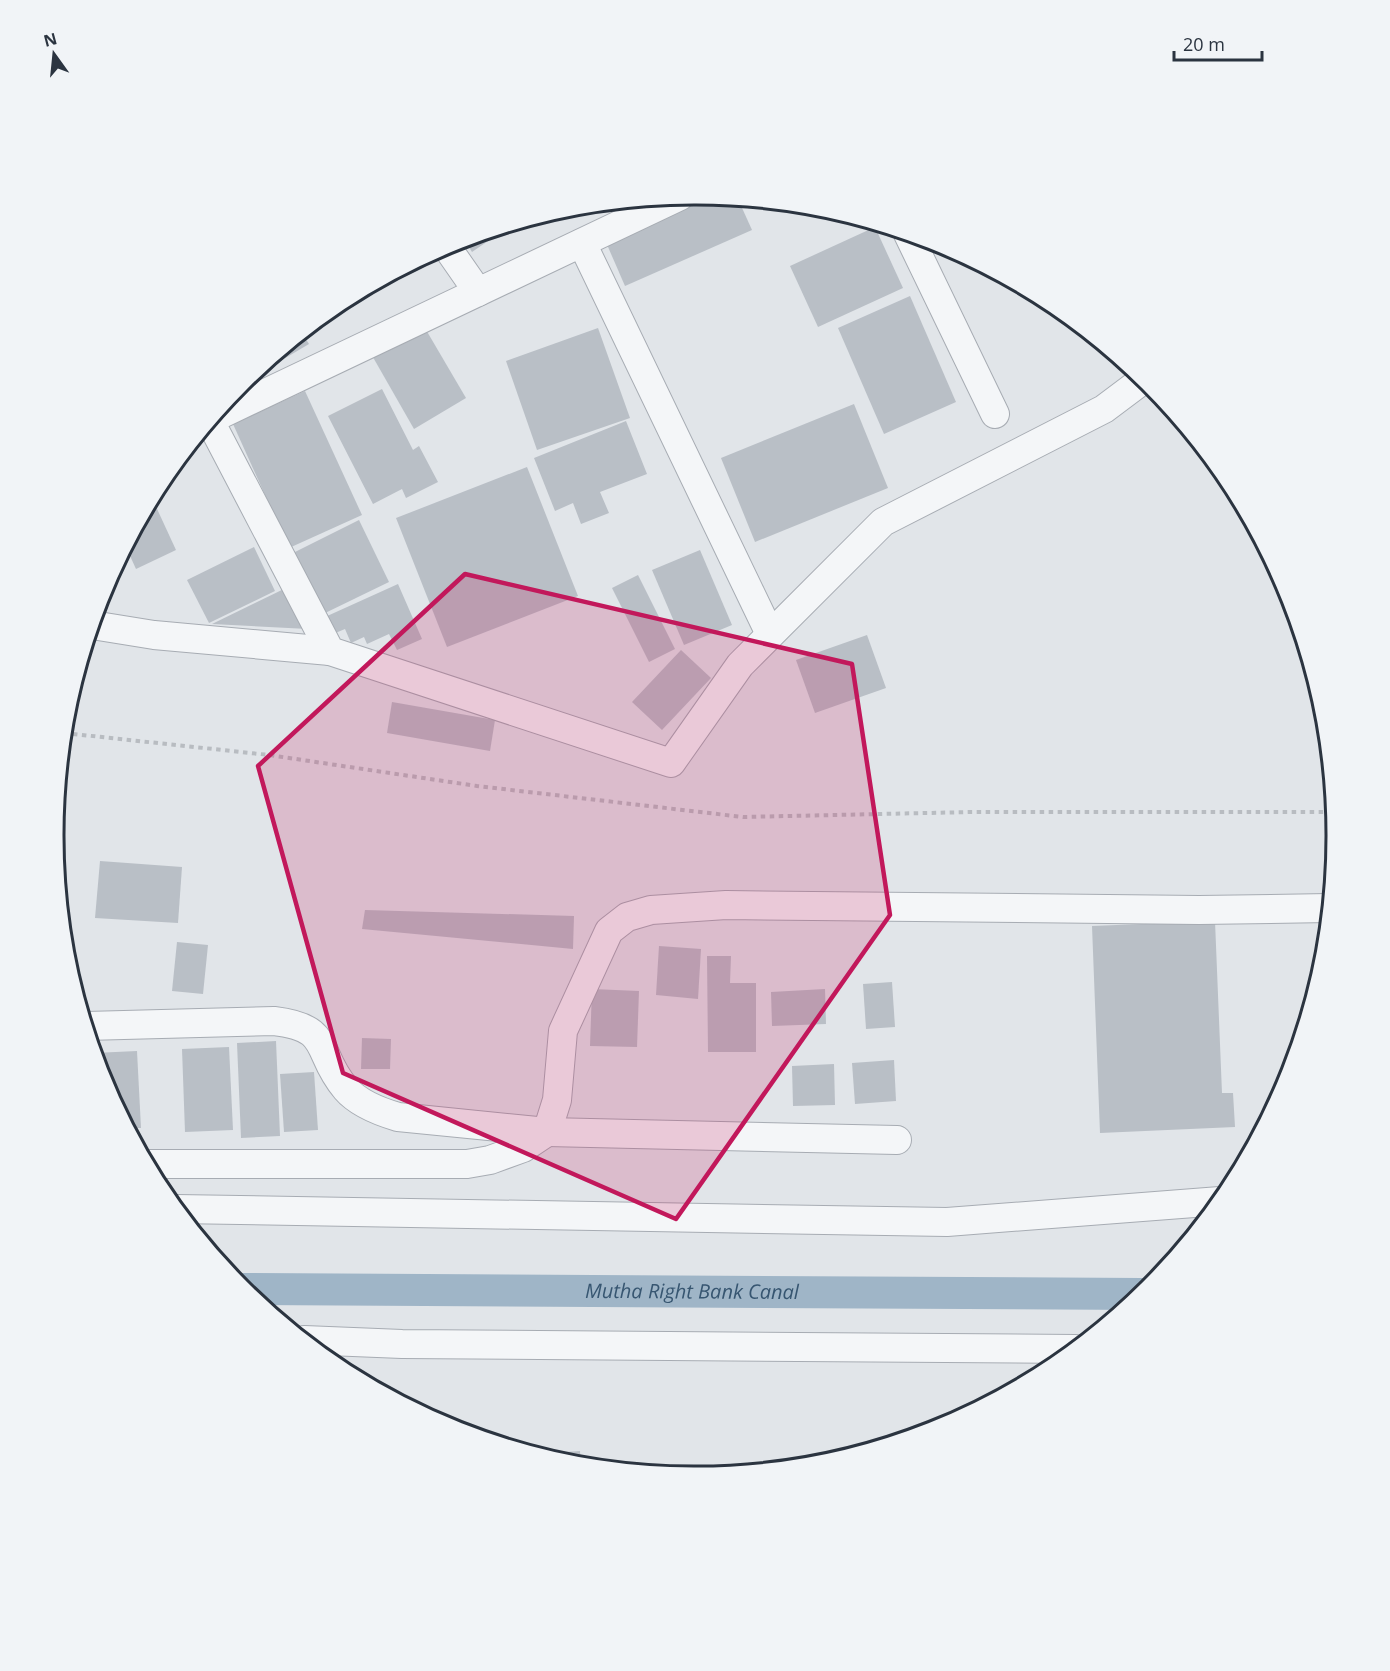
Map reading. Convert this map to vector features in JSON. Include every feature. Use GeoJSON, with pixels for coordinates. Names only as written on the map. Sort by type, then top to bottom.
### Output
{"type":"FeatureCollection","features":[{"type":"Feature","properties":{"kind":"street"},"geometry":{"type":"LineString","coordinates":[[230,411],[659,206]]}},
{"type":"Feature","properties":{"kind":"street"},"geometry":{"type":"LineString","coordinates":[[582,243],[770,634]]}},
{"type":"Feature","properties":{"kind":"street"},"geometry":{"type":"LineString","coordinates":[[913,244],[995,414]]}},
{"type":"Feature","properties":{"kind":"street"},"geometry":{"type":"LineString","coordinates":[[452,254],[478,292]]}},
{"type":"Feature","properties":{"kind":"street"},"geometry":{"type":"LineString","coordinates":[[100,627],[175,637],[330,651],[672,763],[740,665],[883,522],[1104,409],[1136,385]]}},
{"type":"Feature","properties":{"kind":"street"},"geometry":{"type":"LineString","coordinates":[[214,428],[330,651]]}},
{"type":"Feature","properties":{"kind":"street"},"geometry":{"type":"LineString","coordinates":[[157,1164],[467,1164],[490,1160],[524,1149],[547,1132],[557,1100],[563,1031],[609,931],[627,917],[651,910],[726,905],[1321,908]]}},
{"type":"Feature","properties":{"kind":"street"},"geometry":{"type":"LineString","coordinates":[[94,1026],[274,1021],[297,1024],[312,1031],[346,1089],[383,1112],[398,1117],[547,1132],[897,1140]]}},
{"type":"Feature","properties":{"kind":"street"},"geometry":{"type":"LineString","coordinates":[[188,1209],[947,1222],[1207,1202]]}},
{"type":"Feature","properties":{"kind":"street"},"geometry":{"type":"LineString","coordinates":[[317,1341],[402,1344],[1061,1349]]}},
{"type":"Feature","properties":{"kind":"path"},"geometry":{"type":"LineString","coordinates":[[73,734],[269,755],[477,786],[743,817],[972,812],[1325,812]]}},
{"type":"Feature","properties":{"kind":"highlighted area"},"geometry":{"type":"Polygon","coordinates":[[[465,574],[852,664],[890,915],[676,1219],[343,1073],[258,766],[465,574]]]}},
{"type":"Feature","properties":{"kind":"building"},"geometry":{"type":"Polygon","coordinates":[[[681,205],[741,207],[752,230],[625,286],[605,240],[681,205]]]}},
{"type":"Feature","properties":{"kind":"building"},"geometry":{"type":"Polygon","coordinates":[[[870,229],[877,232],[903,288],[818,327],[790,266],[870,229]]]}},
{"type":"Feature","properties":{"kind":"building"},"geometry":{"type":"Polygon","coordinates":[[[493,238],[472,252],[469,247],[493,238]]]}},
{"type":"Feature","properties":{"kind":"building"},"geometry":{"type":"Polygon","coordinates":[[[910,296],[956,402],[884,434],[838,328],[910,296]]]}},
{"type":"Feature","properties":{"kind":"building"},"geometry":{"type":"Polygon","coordinates":[[[422,323],[466,398],[414,429],[370,352],[422,323]]]}},
{"type":"Feature","properties":{"kind":"building"},"geometry":{"type":"Polygon","coordinates":[[[598,328],[630,418],[537,450],[506,361],[598,328]]]}},
{"type":"Feature","properties":{"kind":"building"},"geometry":{"type":"Polygon","coordinates":[[[306,339],[309,344],[281,359],[306,339]]]}},
{"type":"Feature","properties":{"kind":"building"},"geometry":{"type":"Polygon","coordinates":[[[382,389],[413,450],[419,446],[438,482],[406,498],[402,489],[373,504],[328,416],[382,389]]]}},
{"type":"Feature","properties":{"kind":"building"},"geometry":{"type":"Polygon","coordinates":[[[305,391],[362,515],[289,548],[233,424],[305,391]]]}},
{"type":"Feature","properties":{"kind":"building"},"geometry":{"type":"Polygon","coordinates":[[[854,404],[888,488],[755,542],[721,458],[854,404]]]}},
{"type":"Feature","properties":{"kind":"building"},"geometry":{"type":"Polygon","coordinates":[[[626,421],[647,474],[600,492],[609,513],[581,524],[573,503],[555,511],[534,458],[626,421]]]}},
{"type":"Feature","properties":{"kind":"building"},"geometry":{"type":"Polygon","coordinates":[[[527,467],[578,596],[447,647],[396,518],[527,467]]]}},
{"type":"Feature","properties":{"kind":"building"},"geometry":{"type":"Polygon","coordinates":[[[157,508],[176,550],[136,569],[130,556],[157,508]]]}},
{"type":"Feature","properties":{"kind":"building"},"geometry":{"type":"Polygon","coordinates":[[[359,520],[389,582],[321,615],[291,554],[359,520]]]}},
{"type":"Feature","properties":{"kind":"building"},"geometry":{"type":"Polygon","coordinates":[[[254,547],[275,591],[209,623],[187,580],[254,547]]]}},
{"type":"Feature","properties":{"kind":"building"},"geometry":{"type":"Polygon","coordinates":[[[700,550],[732,625],[684,645],[652,570],[700,550]]]}},
{"type":"Feature","properties":{"kind":"building"},"geometry":{"type":"Polygon","coordinates":[[[638,575],[675,649],[649,662],[612,588],[638,575]]]}},
{"type":"Feature","properties":{"kind":"building"},"geometry":{"type":"Polygon","coordinates":[[[398,584],[422,639],[397,650],[389,634],[367,644],[364,637],[351,643],[345,629],[333,634],[325,617],[398,584]]]}},
{"type":"Feature","properties":{"kind":"building"},"geometry":{"type":"Polygon","coordinates":[[[288,587],[308,629],[212,624],[288,587]]]}},
{"type":"Feature","properties":{"kind":"building"},"geometry":{"type":"Polygon","coordinates":[[[867,635],[886,688],[815,713],[796,660],[867,635]]]}},
{"type":"Feature","properties":{"kind":"building"},"geometry":{"type":"Polygon","coordinates":[[[681,650],[711,678],[662,730],[632,702],[681,650]]]}},
{"type":"Feature","properties":{"kind":"building"},"geometry":{"type":"Polygon","coordinates":[[[392,702],[495,720],[490,751],[387,733],[392,702]]]}},
{"type":"Feature","properties":{"kind":"building"},"geometry":{"type":"Polygon","coordinates":[[[100,861],[182,867],[178,923],[95,918],[100,861]]]}},
{"type":"Feature","properties":{"kind":"building"},"geometry":{"type":"Polygon","coordinates":[[[365,910],[574,916],[573,949],[362,929],[365,910]]]}},
{"type":"Feature","properties":{"kind":"building"},"geometry":{"type":"Polygon","coordinates":[[[1215,921],[1222,1093],[1233,1093],[1235,1127],[1100,1133],[1092,926],[1215,921]]]}},
{"type":"Feature","properties":{"kind":"building"},"geometry":{"type":"Polygon","coordinates":[[[177,942],[208,945],[203,994],[172,991],[177,942]]]}},
{"type":"Feature","properties":{"kind":"building"},"geometry":{"type":"Polygon","coordinates":[[[659,946],[701,949],[698,999],[656,995],[659,946]]]}},
{"type":"Feature","properties":{"kind":"building"},"geometry":{"type":"Polygon","coordinates":[[[707,956],[731,956],[730,983],[756,983],[756,1052],[708,1052],[707,956]]]}},
{"type":"Feature","properties":{"kind":"building"},"geometry":{"type":"Polygon","coordinates":[[[892,982],[895,1027],[866,1029],[863,984],[892,982]]]}},
{"type":"Feature","properties":{"kind":"building"},"geometry":{"type":"Polygon","coordinates":[[[592,989],[639,991],[637,1047],[590,1046],[592,989]]]}},
{"type":"Feature","properties":{"kind":"building"},"geometry":{"type":"Polygon","coordinates":[[[825,989],[826,1024],[772,1026],[771,992],[825,989]]]}},
{"type":"Feature","properties":{"kind":"building"},"geometry":{"type":"Polygon","coordinates":[[[362,1038],[391,1039],[390,1069],[361,1069],[362,1038]]]}},
{"type":"Feature","properties":{"kind":"building"},"geometry":{"type":"Polygon","coordinates":[[[276,1041],[280,1136],[241,1138],[237,1043],[276,1041]]]}},
{"type":"Feature","properties":{"kind":"building"},"geometry":{"type":"Polygon","coordinates":[[[229,1047],[233,1130],[185,1132],[182,1049],[229,1047]]]}},
{"type":"Feature","properties":{"kind":"building"},"geometry":{"type":"Polygon","coordinates":[[[137,1051],[141,1128],[137,1128],[130,1114],[103,1053],[137,1051]]]}},
{"type":"Feature","properties":{"kind":"building"},"geometry":{"type":"Polygon","coordinates":[[[894,1060],[896,1101],[855,1104],[852,1063],[894,1060]]]}},
{"type":"Feature","properties":{"kind":"building"},"geometry":{"type":"Polygon","coordinates":[[[834,1064],[835,1105],[793,1106],[792,1066],[834,1064]]]}},
{"type":"Feature","properties":{"kind":"building"},"geometry":{"type":"Polygon","coordinates":[[[314,1072],[318,1130],[284,1132],[280,1074],[314,1072]]]}},
{"type":"Feature","properties":{"kind":"building"},"geometry":{"type":"Polygon","coordinates":[[[580,1451],[580,1455],[572,1454],[564,1452],[580,1451]]]}},
{"type":"Feature","properties":{"kind":"waterway","name":"Mutha Right Bank Canal"},"geometry":{"type":"LineString","coordinates":[[257,1289],[1128,1294]]}}]}
